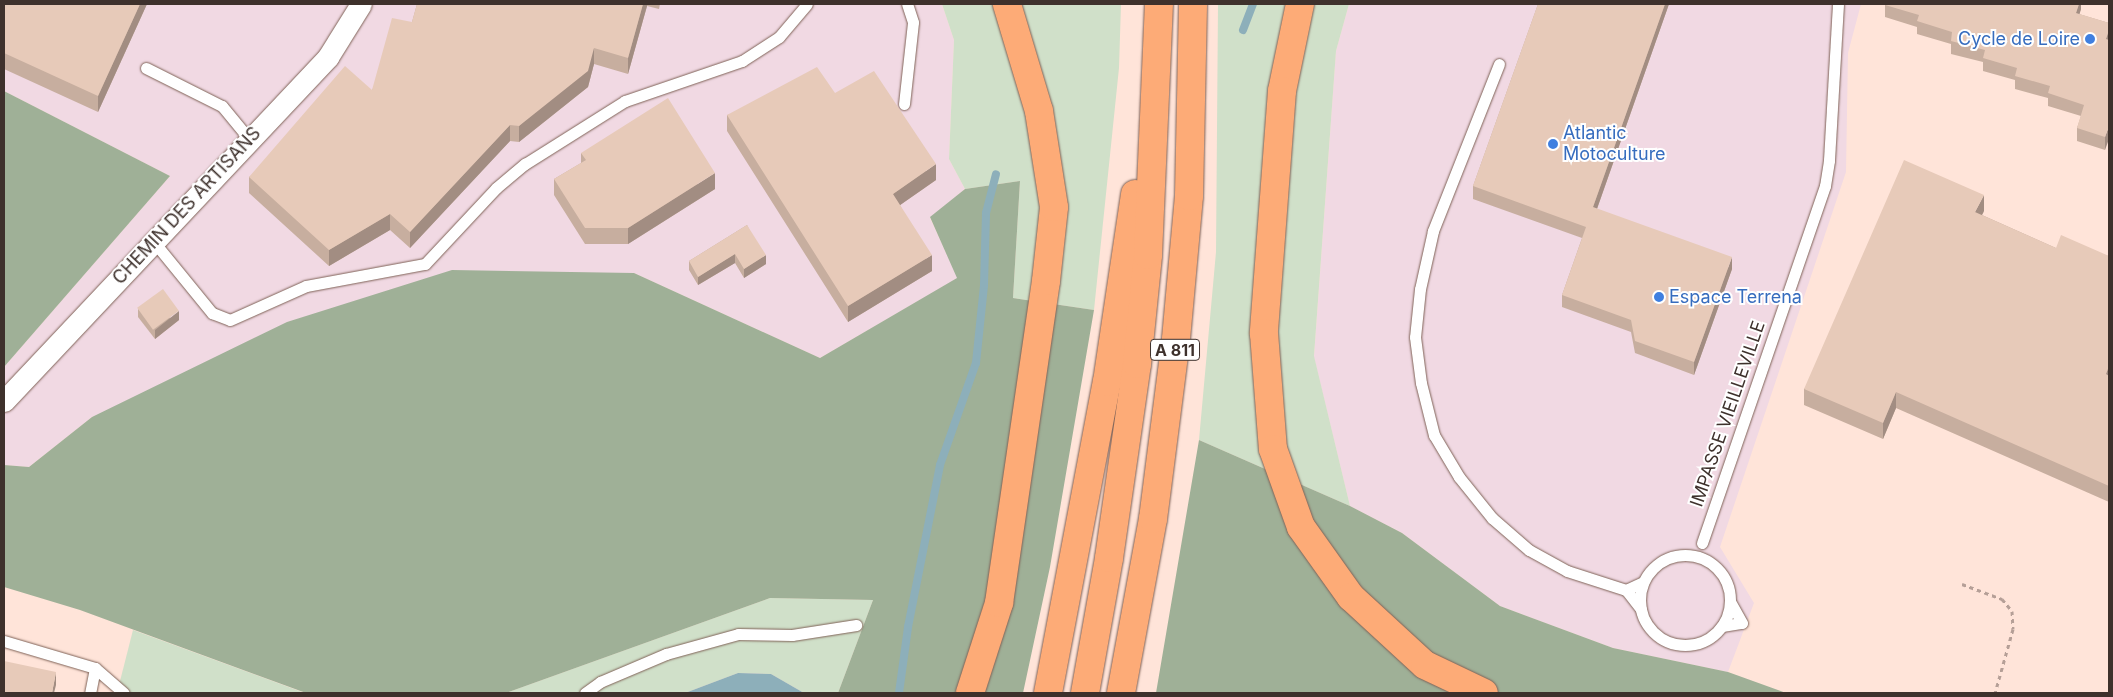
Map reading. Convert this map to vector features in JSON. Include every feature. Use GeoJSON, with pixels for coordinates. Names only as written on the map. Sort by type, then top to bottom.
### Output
{"type":"FeatureCollection","features":[{"type":"Feature","properties":{"kind":"highway"},"geometry":{"type":"LineString","coordinates":[[970,693],[999,603],[1046,282],[1054,207],[1039,111],[1007,4]]}},
{"type":"Feature","properties":{"kind":"highway","name":"A 811"},"geometry":{"type":"LineString","coordinates":[[1085,693],[1109,558],[1137,364],[1148,254],[1159,4]]}},
{"type":"Feature","properties":{"kind":"highway","name":"A 811"},"geometry":{"type":"LineString","coordinates":[[1120,693],[1154,519],[1176,339],[1189,186],[1193,4]]}},
{"type":"Feature","properties":{"kind":"highway"},"geometry":{"type":"LineString","coordinates":[[1300,4],[1282,91],[1264,333],[1273,449],[1301,526],[1351,597],[1425,665],[1484,693]]}},
{"type":"Feature","properties":{"kind":"highway"},"geometry":{"type":"LineString","coordinates":[[1048,693],[1110,363],[1136,184],[1142,97],[1157,72]]}},
{"type":"Feature","properties":{"kind":"street","name":"CHEMIN DES ARTISANS"},"geometry":{"type":"LineString","coordinates":[[4,401],[328,57],[361,4]]}},
{"type":"Feature","properties":{"kind":"lane"},"geometry":{"type":"LineString","coordinates":[[154,242],[212,313],[230,320],[306,286],[425,264],[496,188],[526,164],[625,101],[742,62],[779,37],[807,4]]}},
{"type":"Feature","properties":{"kind":"lane"},"geometry":{"type":"LineString","coordinates":[[904,104],[913,22],[907,4]]}},
{"type":"Feature","properties":{"kind":"lane","name":"IMPASSE VIEILLEVILLE"},"geometry":{"type":"LineString","coordinates":[[1702,542],[1824,186],[1829,160],[1838,4]]}},
{"type":"Feature","properties":{"kind":"lane"},"geometry":{"type":"LineString","coordinates":[[1499,64],[1433,230],[1420,289],[1416,337],[1421,384],[1434,435],[1459,477],[1492,518],[1529,550],[1567,571],[1626,590],[1641,609],[1656,634],[1683,645],[1698,644],[1722,626],[1731,603],[1726,580],[1710,562],[1702,542],[1684,555],[1659,563],[1643,582],[1626,590]]}},
{"type":"Feature","properties":{"kind":"lane"},"geometry":{"type":"LineString","coordinates":[[146,68],[222,106],[250,140]]}},
{"type":"Feature","properties":{"kind":"lane"},"geometry":{"type":"LineString","coordinates":[[1684,555],[1710,562]]}},
{"type":"Feature","properties":{"kind":"lane"},"geometry":{"type":"LineString","coordinates":[[1641,609],[1643,582]]}},
{"type":"Feature","properties":{"kind":"lane"},"geometry":{"type":"LineString","coordinates":[[586,693],[600,682],[666,654],[738,634],[792,635],[856,625]]}},
{"type":"Feature","properties":{"kind":"lane"},"geometry":{"type":"LineString","coordinates":[[4,641],[95,668],[124,693]]}},
{"type":"Feature","properties":{"kind":"lane"},"geometry":{"type":"LineString","coordinates":[[90,693],[95,668]]}},
{"type":"Feature","properties":{"kind":"path"},"geometry":{"type":"LineString","coordinates":[[1962,584],[2002,599],[2012,611],[2013,629],[1995,693]]}},
{"type":"Feature","properties":{"kind":"shaded area"},"geometry":{"type":"Polygon","coordinates":[[[4,4],[942,4],[954,40],[949,159],[965,189],[930,218],[958,278],[820,358],[634,273],[92,417],[29,467],[4,465],[4,367],[170,176],[4,91],[4,4]]]}},
{"type":"Feature","properties":{"kind":"shaded area"},"geometry":{"type":"Polygon","coordinates":[[[1349,4],[1861,4],[1848,53],[1846,172],[1720,547],[1754,603],[1728,672],[1613,648],[1500,606],[1402,533],[1350,506],[1314,357],[1336,51],[1349,4]]]}},
{"type":"Feature","properties":{"kind":"green space"},"geometry":{"type":"Polygon","coordinates":[[[942,4],[1121,4],[1119,68],[1094,310],[1013,298],[1020,181],[965,189],[949,159],[954,40],[942,4]]]}},
{"type":"Feature","properties":{"kind":"green space"},"geometry":{"type":"Polygon","coordinates":[[[1218,4],[1349,4],[1336,51],[1314,356],[1350,506],[1199,440],[1216,252],[1218,4]]]}},
{"type":"Feature","properties":{"kind":"green space"},"geometry":{"type":"Polygon","coordinates":[[[4,91],[170,176],[4,367],[4,91]]]}},
{"type":"Feature","properties":{"kind":"green space"},"geometry":{"type":"Polygon","coordinates":[[[1020,181],[1013,298],[1094,310],[1050,567],[1023,693],[838,693],[873,600],[770,598],[506,693],[306,693],[80,610],[4,587],[4,465],[29,467],[92,417],[287,322],[452,270],[634,273],[820,358],[957,278],[930,217],[965,189],[1020,181]]]}},
{"type":"Feature","properties":{"kind":"green space"},"geometry":{"type":"Polygon","coordinates":[[[1199,440],[1350,506],[1402,533],[1500,606],[1613,648],[1728,672],[1786,693],[1156,693],[1199,440]]]}},
{"type":"Feature","properties":{"kind":"green space"},"geometry":{"type":"Polygon","coordinates":[[[770,598],[873,600],[838,693],[804,693],[771,674],[738,673],[685,693],[506,693],[770,598]]]}},
{"type":"Feature","properties":{"kind":"green space"},"geometry":{"type":"Polygon","coordinates":[[[133,630],[305,693],[117,693],[133,630]]]}},
{"type":"Feature","properties":{"kind":"water"},"geometry":{"type":"Polygon","coordinates":[[[738,673],[771,674],[804,693],[685,693],[738,673]]]}},
{"type":"Feature","properties":{"kind":"building"},"geometry":{"type":"Polygon","coordinates":[[[4,4],[140,4],[98,96],[4,53],[4,4]]]}},
{"type":"Feature","properties":{"kind":"building"},"geometry":{"type":"Polygon","coordinates":[[[417,4],[643,4],[628,58],[594,48],[588,71],[519,126],[510,125],[410,232],[390,214],[329,250],[249,177],[345,66],[372,90],[392,18],[412,22],[417,4]]]}},
{"type":"Feature","properties":{"kind":"building"},"geometry":{"type":"Polygon","coordinates":[[[1538,4],[1665,4],[1593,207],[1732,257],[1694,362],[1635,341],[1631,320],[1562,295],[1586,227],[1473,186],[1538,4]]]}},
{"type":"Feature","properties":{"kind":"building"},"geometry":{"type":"Polygon","coordinates":[[[1885,4],[2079,4],[2076,13],[2109,23],[2106,39],[2109,40],[2109,126],[2105,137],[2077,128],[2084,105],[2048,93],[2050,86],[2015,76],[2017,68],[1983,58],[1985,50],[1951,41],[1952,32],[1917,21],[1919,15],[1885,4]]]}},
{"type":"Feature","properties":{"kind":"building"},"geometry":{"type":"Polygon","coordinates":[[[817,67],[835,93],[874,71],[936,164],[893,194],[932,255],[848,306],[727,115],[817,67]]]}},
{"type":"Feature","properties":{"kind":"building"},"geometry":{"type":"Polygon","coordinates":[[[668,98],[715,173],[628,228],[585,228],[554,179],[586,160],[581,153],[668,98]]]}},
{"type":"Feature","properties":{"kind":"building"},"geometry":{"type":"Polygon","coordinates":[[[1904,160],[1984,195],[1975,212],[2056,248],[2061,235],[2109,256],[2109,366],[2106,374],[2109,376],[2109,486],[1896,392],[1883,423],[1804,389],[1904,160]]]}},
{"type":"Feature","properties":{"kind":"building"},"geometry":{"type":"Polygon","coordinates":[[[747,225],[766,255],[744,269],[735,254],[698,277],[689,261],[747,225]]]}},
{"type":"Feature","properties":{"kind":"building"},"geometry":{"type":"Polygon","coordinates":[[[163,289],[179,311],[153,330],[137,308],[163,289]]]}},
{"type":"Feature","properties":{"kind":"building"},"geometry":{"type":"Polygon","coordinates":[[[4,661],[56,672],[52,693],[4,693],[4,661]]]}},
{"type":"Feature","properties":{"kind":"waterway"},"geometry":{"type":"LineString","coordinates":[[1243,30],[1253,4]]}},
{"type":"Feature","properties":{"kind":"waterway"},"geometry":{"type":"LineString","coordinates":[[899,693],[908,627],[940,465],[976,363],[984,285],[986,213],[996,174]]}},
{"type":"Feature","properties":{"kind":"place","name":"Cycle de Loire"},"geometry":{"type":"Point","coordinates":[2090,39]}},
{"type":"Feature","properties":{"kind":"place","name":"Atlantic Motoculture"},"geometry":{"type":"Point","coordinates":[1553,144]}},
{"type":"Feature","properties":{"kind":"place","name":"Espace Terrena"},"geometry":{"type":"Point","coordinates":[1659,297]}}]}
